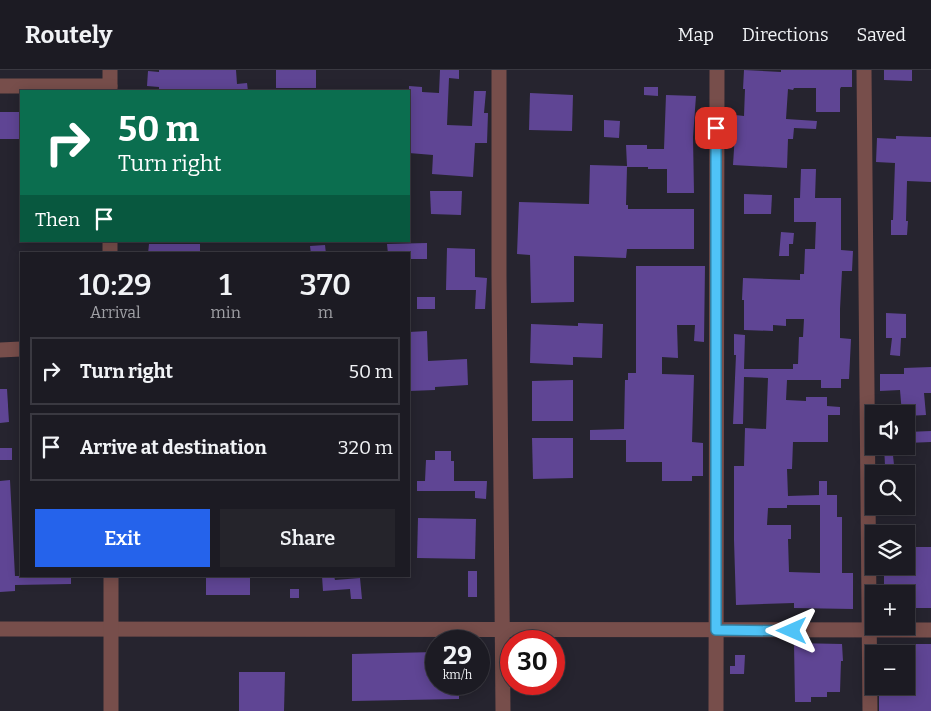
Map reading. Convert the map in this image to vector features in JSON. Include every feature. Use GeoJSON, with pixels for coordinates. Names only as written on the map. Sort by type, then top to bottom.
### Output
{"type":"FeatureCollection","features":[{"type":"Feature","properties":{"kind":"street"},"geometry":{"type":"LineString","coordinates":[[0,86],[110,89],[110,70]]}},
{"type":"Feature","properties":{"kind":"street"},"geometry":{"type":"LineString","coordinates":[[499,70],[503,630]]}},
{"type":"Feature","properties":{"kind":"street"},"geometry":{"type":"LineString","coordinates":[[716,711],[717,70]]}},
{"type":"Feature","properties":{"kind":"street"},"geometry":{"type":"LineString","coordinates":[[864,70],[869,585]]}},
{"type":"Feature","properties":{"kind":"street"},"geometry":{"type":"LineString","coordinates":[[0,350],[20,349]]}},
{"type":"Feature","properties":{"kind":"street"},"geometry":{"type":"LineString","coordinates":[[111,577],[111,711]]}},
{"type":"Feature","properties":{"kind":"street"},"geometry":{"type":"LineString","coordinates":[[0,629],[500,630]]}},
{"type":"Feature","properties":{"kind":"street"},"geometry":{"type":"LineString","coordinates":[[565,630],[865,631]]}},
{"type":"Feature","properties":{"kind":"street"},"geometry":{"type":"LineString","coordinates":[[915,630],[931,630]]}},
{"type":"Feature","properties":{"kind":"street"},"geometry":{"type":"LineString","coordinates":[[869,635],[870,711]]}},
{"type":"Feature","properties":{"kind":"street"},"geometry":{"type":"LineString","coordinates":[[503,695],[503,711]]}},
{"type":"Feature","properties":{"kind":"building"},"geometry":{"type":"Polygon","coordinates":[[[159,70],[236,70],[237,84],[247,83],[248,90],[159,90],[159,87],[147,86],[148,71],[159,72],[159,70]]]}},
{"type":"Feature","properties":{"kind":"building"},"geometry":{"type":"Polygon","coordinates":[[[276,70],[316,70],[316,88],[276,88],[276,70]]]}},
{"type":"Feature","properties":{"kind":"building"},"geometry":{"type":"Polygon","coordinates":[[[440,70],[459,70],[459,79],[449,78],[447,125],[472,126],[474,91],[486,91],[484,113],[488,113],[487,143],[475,143],[473,177],[432,174],[433,155],[410,153],[409,86],[422,87],[422,92],[439,93],[440,70]]]}},
{"type":"Feature","properties":{"kind":"building"},"geometry":{"type":"Polygon","coordinates":[[[744,70],[781,72],[781,70],[852,70],[852,87],[841,87],[840,89],[840,112],[816,112],[816,88],[788,89],[786,119],[817,121],[816,129],[794,128],[793,139],[788,139],[787,168],[733,165],[735,115],[744,116],[744,70]]]}},
{"type":"Feature","properties":{"kind":"building"},"geometry":{"type":"Polygon","coordinates":[[[884,70],[912,70],[912,81],[884,80],[884,70]]]}},
{"type":"Feature","properties":{"kind":"building"},"geometry":{"type":"Polygon","coordinates":[[[644,87],[658,87],[658,96],[644,95],[644,87]]]}},
{"type":"Feature","properties":{"kind":"building"},"geometry":{"type":"Polygon","coordinates":[[[530,93],[573,95],[572,131],[529,130],[530,93]]]}},
{"type":"Feature","properties":{"kind":"building"},"geometry":{"type":"Polygon","coordinates":[[[666,95],[696,96],[693,137],[694,193],[667,193],[667,169],[627,167],[626,205],[628,205],[628,209],[694,209],[694,249],[627,249],[626,258],[574,256],[574,302],[531,303],[530,255],[517,254],[519,202],[589,204],[590,165],[627,166],[626,145],[647,145],[647,149],[664,149],[666,95]]]}},
{"type":"Feature","properties":{"kind":"building"},"geometry":{"type":"Polygon","coordinates":[[[0,112],[20,112],[20,139],[0,139],[0,112]]]}},
{"type":"Feature","properties":{"kind":"building"},"geometry":{"type":"Polygon","coordinates":[[[604,120],[620,121],[619,138],[604,137],[604,120]]]}},
{"type":"Feature","properties":{"kind":"building"},"geometry":{"type":"Polygon","coordinates":[[[896,136],[931,137],[931,182],[907,181],[907,235],[891,235],[895,163],[876,162],[877,138],[896,139],[896,136]]]}},
{"type":"Feature","properties":{"kind":"building"},"geometry":{"type":"Polygon","coordinates":[[[801,169],[816,169],[815,198],[841,198],[841,250],[853,251],[852,271],[842,271],[840,338],[851,339],[849,379],[841,379],[841,388],[821,388],[821,380],[787,380],[786,400],[806,401],[806,397],[827,397],[827,406],[840,407],[840,415],[828,415],[828,442],[793,442],[792,469],[787,469],[788,496],[819,495],[819,481],[827,481],[827,495],[837,495],[837,517],[842,517],[842,573],[853,573],[853,609],[794,608],[794,603],[736,605],[734,466],[744,466],[745,428],[766,429],[768,378],[744,377],[743,424],[733,424],[736,355],[734,355],[734,334],[745,335],[744,369],[793,369],[793,364],[798,364],[799,337],[803,337],[804,319],[786,319],[786,326],[773,325],[773,331],[744,330],[744,300],[742,300],[743,278],[800,280],[800,274],[804,274],[805,249],[815,249],[816,222],[794,222],[794,198],[800,198],[801,169]],[[787,505],[787,508],[768,508],[767,525],[791,525],[791,539],[788,539],[789,572],[820,573],[820,505],[787,505]]]}},
{"type":"Feature","properties":{"kind":"building"},"geometry":{"type":"Polygon","coordinates":[[[430,191],[462,191],[461,215],[431,214],[430,191]]]}},
{"type":"Feature","properties":{"kind":"building"},"geometry":{"type":"Polygon","coordinates":[[[744,194],[772,195],[771,214],[744,214],[744,194]]]}},
{"type":"Feature","properties":{"kind":"building"},"geometry":{"type":"Polygon","coordinates":[[[781,232],[794,233],[793,244],[789,244],[789,256],[779,256],[781,232]]]}},
{"type":"Feature","properties":{"kind":"building"},"geometry":{"type":"Polygon","coordinates":[[[427,243],[427,259],[410,259],[410,252],[388,252],[387,244],[427,243]]]}},
{"type":"Feature","properties":{"kind":"building"},"geometry":{"type":"Polygon","coordinates":[[[149,244],[200,244],[200,252],[148,252],[149,244]]]}},
{"type":"Feature","properties":{"kind":"building"},"geometry":{"type":"Polygon","coordinates":[[[325,245],[326,252],[311,252],[310,246],[325,245]]]}},
{"type":"Feature","properties":{"kind":"building"},"geometry":{"type":"Polygon","coordinates":[[[447,248],[475,249],[475,277],[487,278],[485,309],[475,309],[476,290],[446,290],[447,248]]]}},
{"type":"Feature","properties":{"kind":"building"},"geometry":{"type":"Polygon","coordinates":[[[636,266],[705,266],[704,342],[694,341],[695,325],[677,325],[678,358],[662,357],[662,374],[694,375],[692,442],[703,443],[703,476],[692,476],[692,481],[662,481],[662,462],[626,462],[626,440],[590,440],[590,430],[624,429],[625,380],[628,380],[628,373],[636,373],[636,266]]]}},
{"type":"Feature","properties":{"kind":"building"},"geometry":{"type":"Polygon","coordinates":[[[417,297],[435,297],[435,309],[417,309],[417,297]]]}},
{"type":"Feature","properties":{"kind":"building"},"geometry":{"type":"Polygon","coordinates":[[[886,313],[906,314],[906,338],[901,338],[900,356],[890,355],[892,338],[886,338],[886,313]]]}},
{"type":"Feature","properties":{"kind":"building"},"geometry":{"type":"Polygon","coordinates":[[[578,323],[603,324],[602,358],[573,357],[573,365],[530,363],[531,324],[578,326],[578,323]]]}},
{"type":"Feature","properties":{"kind":"building"},"geometry":{"type":"Polygon","coordinates":[[[427,331],[428,361],[467,359],[468,385],[435,387],[435,390],[410,391],[410,332],[427,331]]]}},
{"type":"Feature","properties":{"kind":"building"},"geometry":{"type":"Polygon","coordinates":[[[931,367],[931,393],[924,393],[926,415],[915,416],[915,405],[901,405],[900,390],[880,391],[880,374],[904,374],[904,368],[931,367]]]}},
{"type":"Feature","properties":{"kind":"building"},"geometry":{"type":"Polygon","coordinates":[[[573,380],[573,421],[532,421],[532,381],[573,380]]]}},
{"type":"Feature","properties":{"kind":"building"},"geometry":{"type":"Polygon","coordinates":[[[0,389],[7,389],[9,422],[0,423],[0,389]]]}},
{"type":"Feature","properties":{"kind":"building"},"geometry":{"type":"Polygon","coordinates":[[[931,431],[931,442],[915,443],[915,432],[931,431]]]}},
{"type":"Feature","properties":{"kind":"building"},"geometry":{"type":"Polygon","coordinates":[[[532,438],[573,438],[573,478],[533,479],[532,438]]]}},
{"type":"Feature","properties":{"kind":"building"},"geometry":{"type":"Polygon","coordinates":[[[0,448],[12,448],[12,460],[0,460],[0,448]]]}},
{"type":"Feature","properties":{"kind":"building"},"geometry":{"type":"Polygon","coordinates":[[[435,451],[451,451],[451,461],[454,461],[454,481],[487,481],[486,499],[475,498],[475,491],[417,491],[417,481],[425,481],[426,460],[435,460],[435,451]]]}},
{"type":"Feature","properties":{"kind":"building"},"geometry":{"type":"Polygon","coordinates":[[[884,455],[893,455],[894,465],[885,465],[884,455]]]}},
{"type":"Feature","properties":{"kind":"building"},"geometry":{"type":"Polygon","coordinates":[[[10,480],[15,576],[71,577],[71,584],[15,585],[15,591],[0,592],[0,481],[10,480]]]}},
{"type":"Feature","properties":{"kind":"building"},"geometry":{"type":"Polygon","coordinates":[[[418,518],[476,519],[475,559],[417,558],[418,518]]]}},
{"type":"Feature","properties":{"kind":"building"},"geometry":{"type":"Polygon","coordinates":[[[916,547],[931,547],[931,608],[915,608],[915,585],[884,585],[884,575],[915,575],[916,547]]]}},
{"type":"Feature","properties":{"kind":"building"},"geometry":{"type":"Polygon","coordinates":[[[468,571],[477,571],[477,597],[468,597],[468,571]]]}},
{"type":"Feature","properties":{"kind":"building"},"geometry":{"type":"Polygon","coordinates":[[[206,577],[250,577],[250,595],[206,595],[206,577]]]}},
{"type":"Feature","properties":{"kind":"building"},"geometry":{"type":"Polygon","coordinates":[[[322,577],[334,577],[335,580],[360,578],[362,599],[351,599],[350,589],[323,591],[322,577]]]}},
{"type":"Feature","properties":{"kind":"building"},"geometry":{"type":"Polygon","coordinates":[[[290,589],[299,589],[299,598],[290,598],[290,589]]]}},
{"type":"Feature","properties":{"kind":"building"},"geometry":{"type":"Polygon","coordinates":[[[794,643],[842,644],[843,661],[841,661],[840,692],[827,692],[827,697],[811,697],[811,702],[795,702],[794,643]]]}},
{"type":"Feature","properties":{"kind":"building"},"geometry":{"type":"Polygon","coordinates":[[[931,644],[931,711],[879,711],[879,695],[915,695],[915,645],[879,645],[931,644]]]}},
{"type":"Feature","properties":{"kind":"building"},"geometry":{"type":"Polygon","coordinates":[[[425,652],[425,695],[459,695],[459,699],[352,701],[352,654],[425,652]]]}},
{"type":"Feature","properties":{"kind":"building"},"geometry":{"type":"Polygon","coordinates":[[[735,655],[745,655],[744,674],[730,674],[730,666],[735,666],[735,655]]]}},
{"type":"Feature","properties":{"kind":"building"},"geometry":{"type":"Polygon","coordinates":[[[239,672],[285,672],[284,711],[239,711],[239,672]]]}},
{"type":"Feature","properties":{"kind":"route"},"geometry":{"type":"LineString","coordinates":[[716,128],[716,630],[792,631]]}}]}
